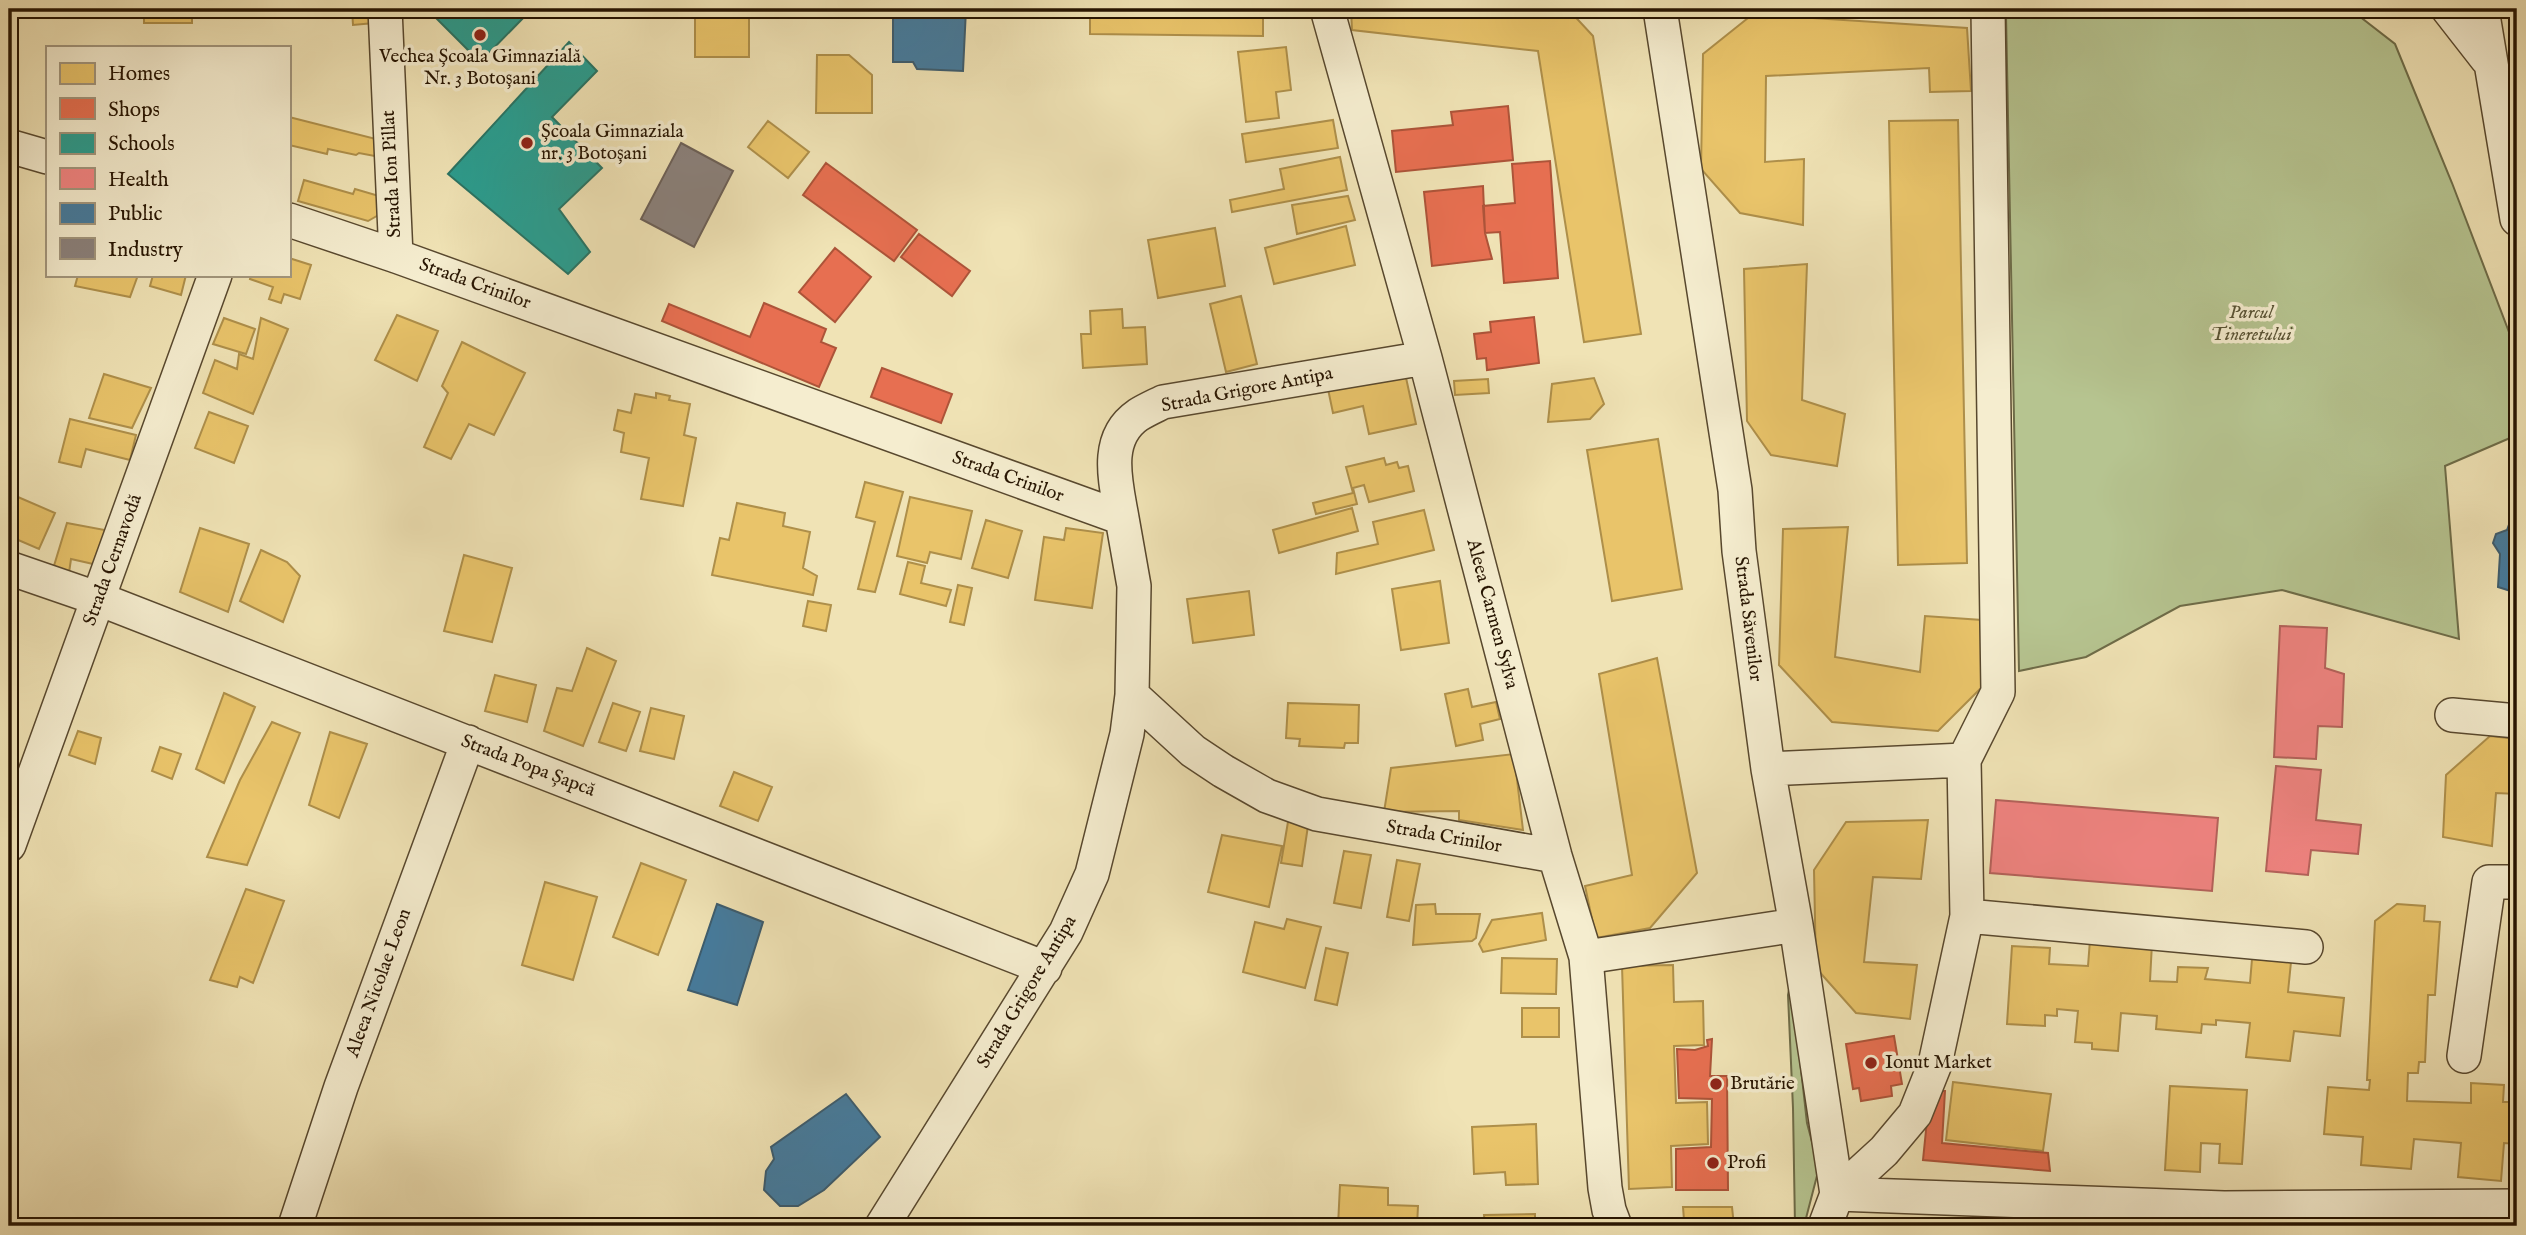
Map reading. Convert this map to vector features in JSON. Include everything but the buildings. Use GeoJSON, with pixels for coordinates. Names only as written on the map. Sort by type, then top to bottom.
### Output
{"type":"FeatureCollection","features":[{"type":"Feature","properties":{"kind":"street","name":"Strada Ion Pillat"},"geometry":{"type":"LineString","coordinates":[[385,9],[396,256]]}},
{"type":"Feature","properties":{"kind":"street","name":"Aleea Carmen Sylva"},"geometry":{"type":"LineString","coordinates":[[1327,9],[1425,358],[1555,856],[1586,957],[1605,1188],[1615,1226]]}},
{"type":"Feature","properties":{"kind":"street","name":"Strada Săvenilor"},"geometry":{"type":"LineString","coordinates":[[1660,9],[1734,490],[1768,769],[1796,925],[1837,1194],[1825,1226]]}},
{"type":"Feature","properties":{"kind":"street"},"geometry":{"type":"LineString","coordinates":[[1837,1194],[1884,1151],[1914,1114],[1935,1063],[1967,916],[1964,760],[1998,692],[1988,9]]}},
{"type":"Feature","properties":{"kind":"street"},"geometry":{"type":"LineString","coordinates":[[2448,9],[2490,62]]}},
{"type":"Feature","properties":{"kind":"street"},"geometry":{"type":"LineString","coordinates":[[2482,9],[2517,219]]}},
{"type":"Feature","properties":{"kind":"street"},"geometry":{"type":"LineString","coordinates":[[9,146],[46,157]]}},
{"type":"Feature","properties":{"kind":"street","name":"Strada Crinilor"},"geometry":{"type":"LineString","coordinates":[[290,220],[396,256],[1122,518]]}},
{"type":"Feature","properties":{"kind":"street","name":"Strada Cernavodă"},"geometry":{"type":"LineString","coordinates":[[9,845],[215,276]]}},
{"type":"Feature","properties":{"kind":"street","name":"Strada Grigore Antipa"},"geometry":{"type":"LineString","coordinates":[[1122,518],[1113,456],[1121,434],[1136,416],[1163,402],[1425,358]]}},
{"type":"Feature","properties":{"kind":"street"},"geometry":{"type":"LineString","coordinates":[[1122,518],[1134,586],[1132,695]]}},
{"type":"Feature","properties":{"kind":"street","name":"Strada Popa Șapcă"},"geometry":{"type":"LineString","coordinates":[[9,568],[99,599],[1045,968]]}},
{"type":"Feature","properties":{"kind":"street","name":"Strada Crinilor"},"geometry":{"type":"LineString","coordinates":[[1132,695],[1193,751],[1267,796],[1317,814],[1555,856]]}},
{"type":"Feature","properties":{"kind":"street","name":"Strada Grigore Antipa"},"geometry":{"type":"LineString","coordinates":[[882,1226],[1066,932],[1092,874],[1127,734],[1132,695]]}},
{"type":"Feature","properties":{"kind":"street"},"geometry":{"type":"LineString","coordinates":[[2452,715],[2517,721]]}},
{"type":"Feature","properties":{"kind":"street","name":"Aleea Nicolae Leon"},"geometry":{"type":"LineString","coordinates":[[295,1226],[341,1087],[468,742]]}},
{"type":"Feature","properties":{"kind":"street"},"geometry":{"type":"LineString","coordinates":[[1768,769],[1964,760]]}},
{"type":"Feature","properties":{"kind":"street"},"geometry":{"type":"LineString","coordinates":[[2463,1056],[2489,881],[2517,882]]}},
{"type":"Feature","properties":{"kind":"street"},"geometry":{"type":"LineString","coordinates":[[1967,916],[2306,947]]}},
{"type":"Feature","properties":{"kind":"street"},"geometry":{"type":"LineString","coordinates":[[1586,957],[1796,925]]}},
{"type":"Feature","properties":{"kind":"street"},"geometry":{"type":"LineString","coordinates":[[1837,1194],[2224,1208],[2517,1206]]}},
{"type":"Feature","properties":{"kind":"green space","name":"Parcul Tineretului"},"geometry":{"type":"Polygon","coordinates":[[[2038,9],[2350,9],[2395,44],[2517,353],[2517,435],[2445,466],[2459,639],[2282,590],[2180,606],[2086,657],[2019,671],[2006,15],[2038,9]]]}},
{"type":"Feature","properties":{"kind":"green space"},"geometry":{"type":"Polygon","coordinates":[[[1791,979],[1807,1123],[1819,1168],[1804,1226],[1795,1226],[1788,995],[1791,979]]]}},
{"type":"Feature","properties":{"kind":"place","name":"Vechea Școala Gimnazială Nr. 3 Botoșani"},"geometry":{"type":"Point","coordinates":[480,35]}},
{"type":"Feature","properties":{"kind":"place","name":"Școala Gimnaziala nr. 3 Botoșani"},"geometry":{"type":"Point","coordinates":[527,143]}},
{"type":"Feature","properties":{"kind":"place","name":"Ionut Market"},"geometry":{"type":"Point","coordinates":[1871,1063]}},
{"type":"Feature","properties":{"kind":"place","name":"Brutărie"},"geometry":{"type":"Point","coordinates":[1716,1084]}},
{"type":"Feature","properties":{"kind":"place","name":"Profi"},"geometry":{"type":"Point","coordinates":[1713,1163]}}]}
